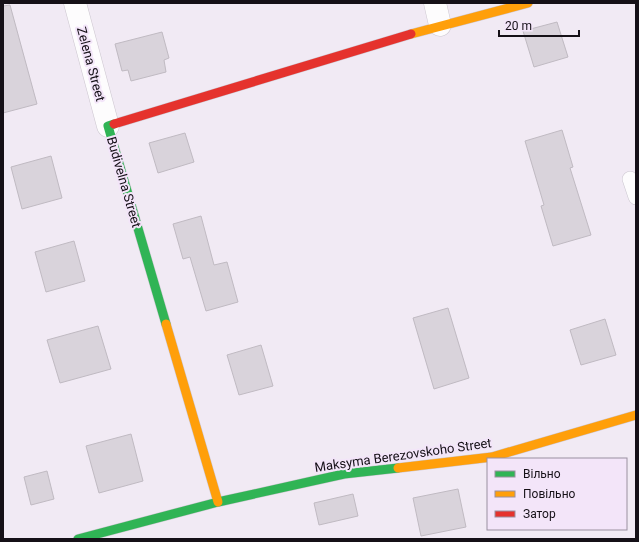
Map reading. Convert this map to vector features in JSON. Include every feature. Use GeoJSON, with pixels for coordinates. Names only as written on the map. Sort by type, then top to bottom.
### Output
{"type":"FeatureCollection","features":[{"type":"Feature","properties":{"kind":"street","name":"Zelena Street"},"geometry":{"type":"LineString","coordinates":[[75,3],[108,126]]}},
{"type":"Feature","properties":{"kind":"street"},"geometry":{"type":"LineString","coordinates":[[435,3],[440,25]]}},
{"type":"Feature","properties":{"kind":"street","name":"Budivelna Street"},"geometry":{"type":"LineString","coordinates":[[218,502],[108,126],[440,25],[528,3]]}},
{"type":"Feature","properties":{"kind":"street","name":"Maksyma Berezovskoho Street"},"geometry":{"type":"LineString","coordinates":[[78,539],[218,502],[344,474],[492,457],[636,415]]}},
{"type":"Feature","properties":{"kind":"lane"},"geometry":{"type":"LineString","coordinates":[[630,179],[636,198]]}},
{"type":"Feature","properties":{"kind":"building"},"geometry":{"type":"Polygon","coordinates":[[[10,5],[37,104],[3,113],[3,6],[10,5]]]}},
{"type":"Feature","properties":{"kind":"building"},"geometry":{"type":"Polygon","coordinates":[[[557,22],[568,57],[534,67],[523,31],[557,22]]]}},
{"type":"Feature","properties":{"kind":"building"},"geometry":{"type":"Polygon","coordinates":[[[162,32],[169,58],[164,60],[166,72],[131,81],[128,70],[122,71],[115,44],[162,32]]]}},
{"type":"Feature","properties":{"kind":"building"},"geometry":{"type":"Polygon","coordinates":[[[562,130],[573,167],[570,168],[591,235],[553,246],[541,206],[544,205],[525,141],[562,130]]]}},
{"type":"Feature","properties":{"kind":"building"},"geometry":{"type":"Polygon","coordinates":[[[185,133],[194,162],[158,173],[149,143],[185,133]]]}},
{"type":"Feature","properties":{"kind":"building"},"geometry":{"type":"Polygon","coordinates":[[[51,156],[62,198],[22,209],[11,167],[51,156]]]}},
{"type":"Feature","properties":{"kind":"building"},"geometry":{"type":"Polygon","coordinates":[[[201,216],[214,265],[227,262],[238,302],[206,311],[190,257],[183,259],[173,224],[201,216]]]}},
{"type":"Feature","properties":{"kind":"building"},"geometry":{"type":"Polygon","coordinates":[[[74,241],[85,281],[46,292],[35,252],[74,241]]]}},
{"type":"Feature","properties":{"kind":"building"},"geometry":{"type":"Polygon","coordinates":[[[448,308],[469,378],[434,389],[413,318],[448,308]]]}},
{"type":"Feature","properties":{"kind":"building"},"geometry":{"type":"Polygon","coordinates":[[[605,319],[616,355],[581,365],[570,330],[605,319]]]}},
{"type":"Feature","properties":{"kind":"building"},"geometry":{"type":"Polygon","coordinates":[[[98,326],[111,369],[60,383],[47,340],[98,326]]]}},
{"type":"Feature","properties":{"kind":"building"},"geometry":{"type":"Polygon","coordinates":[[[261,345],[273,386],[239,395],[227,355],[261,345]]]}},
{"type":"Feature","properties":{"kind":"building"},"geometry":{"type":"Polygon","coordinates":[[[131,434],[143,481],[99,493],[86,446],[131,434]]]}},
{"type":"Feature","properties":{"kind":"building"},"geometry":{"type":"Polygon","coordinates":[[[47,471],[54,499],[31,505],[24,477],[47,471]]]}},
{"type":"Feature","properties":{"kind":"building"},"geometry":{"type":"Polygon","coordinates":[[[458,489],[466,527],[421,536],[413,498],[458,489]]]}},
{"type":"Feature","properties":{"kind":"building"},"geometry":{"type":"Polygon","coordinates":[[[353,494],[358,516],[319,525],[314,503],[353,494]]]}},
{"type":"Feature","properties":{"kind":"traffic: fast"},"geometry":{"type":"LineString","coordinates":[[114,124],[108,126],[166,324]]}},
{"type":"Feature","properties":{"kind":"traffic: fast"},"geometry":{"type":"LineString","coordinates":[[78,539],[218,502],[344,474],[398,468]]}},
{"type":"Feature","properties":{"kind":"traffic: slow"},"geometry":{"type":"LineString","coordinates":[[411,34],[528,3]]}},
{"type":"Feature","properties":{"kind":"traffic: slow"},"geometry":{"type":"LineString","coordinates":[[166,324],[218,502]]}},
{"type":"Feature","properties":{"kind":"traffic: slow"},"geometry":{"type":"LineString","coordinates":[[398,468],[492,457],[636,415]]}},
{"type":"Feature","properties":{"kind":"traffic: jam"},"geometry":{"type":"LineString","coordinates":[[114,124],[411,34]]}}]}
